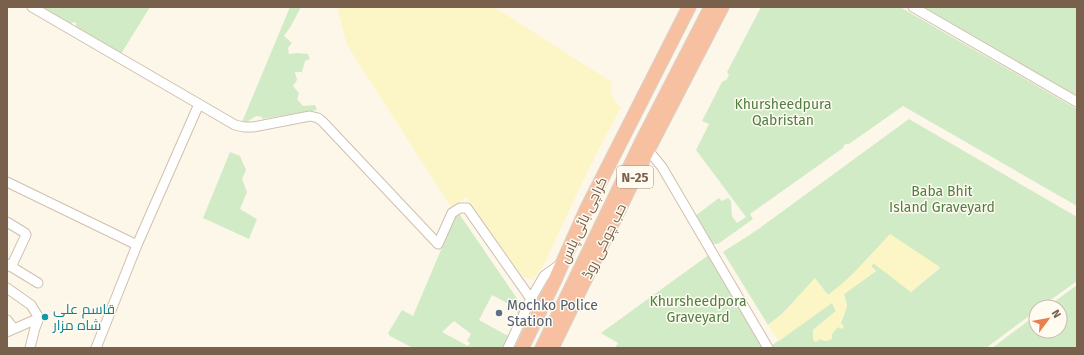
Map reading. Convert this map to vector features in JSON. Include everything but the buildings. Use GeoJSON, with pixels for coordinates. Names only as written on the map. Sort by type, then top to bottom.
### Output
{"type":"FeatureCollection","features":[{"type":"Feature","properties":{"kind":"highway","name":"کراچی بائی پاس"},"geometry":{"type":"LineString","coordinates":[[522,348],[563,263],[586,210],[689,7]]}},
{"type":"Feature","properties":{"kind":"highway"},"geometry":{"type":"LineString","coordinates":[[542,348],[641,143],[711,7]]}},
{"type":"Feature","properties":{"kind":"highway","name":"حب چوکی روڈ"},"geometry":{"type":"LineString","coordinates":[[552,348],[648,150],[722,7]]}},
{"type":"Feature","properties":{"kind":"street"},"geometry":{"type":"LineString","coordinates":[[32,7],[235,126],[244,128],[310,116],[318,118],[438,244],[452,213],[460,208],[467,208],[531,299]]}},
{"type":"Feature","properties":{"kind":"street"},"geometry":{"type":"LineString","coordinates":[[913,7],[1077,102]]}},
{"type":"Feature","properties":{"kind":"street"},"geometry":{"type":"LineString","coordinates":[[96,348],[138,244],[199,104]]}},
{"type":"Feature","properties":{"kind":"street"},"geometry":{"type":"LineString","coordinates":[[648,150],[662,167],[768,348]]}},
{"type":"Feature","properties":{"kind":"street"},"geometry":{"type":"LineString","coordinates":[[7,182],[138,244]]}},
{"type":"Feature","properties":{"kind":"street"},"geometry":{"type":"LineString","coordinates":[[7,222],[26,235],[9,266],[38,283]]}},
{"type":"Feature","properties":{"kind":"street"},"geometry":{"type":"LineString","coordinates":[[508,348],[531,299],[544,276],[563,263]]}},
{"type":"Feature","properties":{"kind":"street"},"geometry":{"type":"LineString","coordinates":[[7,288],[31,305],[39,318]]}},
{"type":"Feature","properties":{"kind":"street"},"geometry":{"type":"LineString","coordinates":[[7,320],[11,330],[39,318]]}},
{"type":"Feature","properties":{"kind":"street"},"geometry":{"type":"LineString","coordinates":[[30,348],[34,328],[39,318]]}},
{"type":"Feature","properties":{"kind":"green space"},"geometry":{"type":"Polygon","coordinates":[[[42,7],[150,7],[121,54],[76,27],[76,23],[73,22],[71,24],[42,7]]]}},
{"type":"Feature","properties":{"kind":"green space"},"geometry":{"type":"Polygon","coordinates":[[[290,7],[301,7],[284,36],[292,43],[288,48],[289,54],[308,54],[310,59],[305,61],[302,72],[295,72],[297,80],[293,86],[299,93],[297,99],[303,106],[315,105],[317,110],[262,119],[262,117],[256,116],[247,122],[242,122],[290,7]]]}},
{"type":"Feature","properties":{"kind":"green space","name":"Khursheedpura Qabristan"},"geometry":{"type":"Polygon","coordinates":[[[761,7],[900,7],[1077,109],[1077,206],[903,106],[849,144],[844,145],[843,148],[750,214],[753,219],[718,244],[712,244],[695,216],[719,198],[722,201],[728,198],[731,201],[732,216],[737,223],[746,217],[696,150],[709,124],[702,121],[722,82],[727,79],[729,75],[727,72],[761,7]]]}},
{"type":"Feature","properties":{"kind":"green space"},"geometry":{"type":"Polygon","coordinates":[[[923,7],[1077,7],[1077,96],[927,11],[928,9],[923,7]]]}},
{"type":"Feature","properties":{"kind":"green space","name":"Baba Bhit Island Graveyard"},"geometry":{"type":"Polygon","coordinates":[[[909,119],[1077,217],[1077,281],[1052,299],[1028,299],[1028,317],[986,348],[772,348],[771,346],[832,302],[836,311],[813,330],[820,339],[826,341],[841,323],[847,306],[844,294],[876,271],[871,266],[874,263],[911,292],[940,268],[865,262],[838,288],[828,295],[815,279],[782,314],[768,325],[723,252],[757,230],[909,119]]]}},
{"type":"Feature","properties":{"kind":"green space"},"geometry":{"type":"Polygon","coordinates":[[[230,152],[240,156],[246,170],[242,179],[247,192],[240,209],[257,219],[249,239],[203,218],[230,152]]]}},
{"type":"Feature","properties":{"kind":"green space"},"geometry":{"type":"Polygon","coordinates":[[[458,212],[522,306],[519,315],[517,314],[518,309],[492,295],[479,320],[510,337],[503,348],[413,348],[390,336],[388,333],[402,310],[413,316],[458,212]],[[454,321],[442,332],[468,346],[470,343],[467,341],[471,334],[454,321]]]}},
{"type":"Feature","properties":{"kind":"green space","name":"Khursheedpora Graveyard"},"geometry":{"type":"Polygon","coordinates":[[[710,254],[764,348],[615,348],[618,343],[601,333],[710,254]]]}},
{"type":"Feature","properties":{"kind":"green space"},"geometry":{"type":"Polygon","coordinates":[[[1077,285],[1077,348],[992,348],[1028,321],[1028,339],[1068,339],[1068,299],[1058,299],[1077,285]]]}},
{"type":"Feature","properties":{"kind":"sand"},"geometry":{"type":"Polygon","coordinates":[[[337,7],[494,7],[612,82],[612,96],[621,107],[590,166],[544,264],[533,280],[522,276],[466,197],[451,207],[347,45],[337,7]]]}},
{"type":"Feature","properties":{"kind":"sand"},"geometry":{"type":"Polygon","coordinates":[[[890,234],[940,267],[911,292],[873,263],[871,267],[876,271],[844,294],[847,306],[841,323],[844,326],[842,329],[837,327],[832,334],[832,339],[826,341],[820,339],[816,342],[813,340],[813,330],[836,311],[832,303],[779,341],[768,325],[782,314],[815,278],[828,295],[849,278],[890,234]]]}},
{"type":"Feature","properties":{"kind":"place","name":"Mochko Police Station"},"geometry":{"type":"Point","coordinates":[499,313]}},
{"type":"Feature","properties":{"kind":"place","name":"قاسم علی شاہ مزار"},"geometry":{"type":"Point","coordinates":[45,317]}}]}
